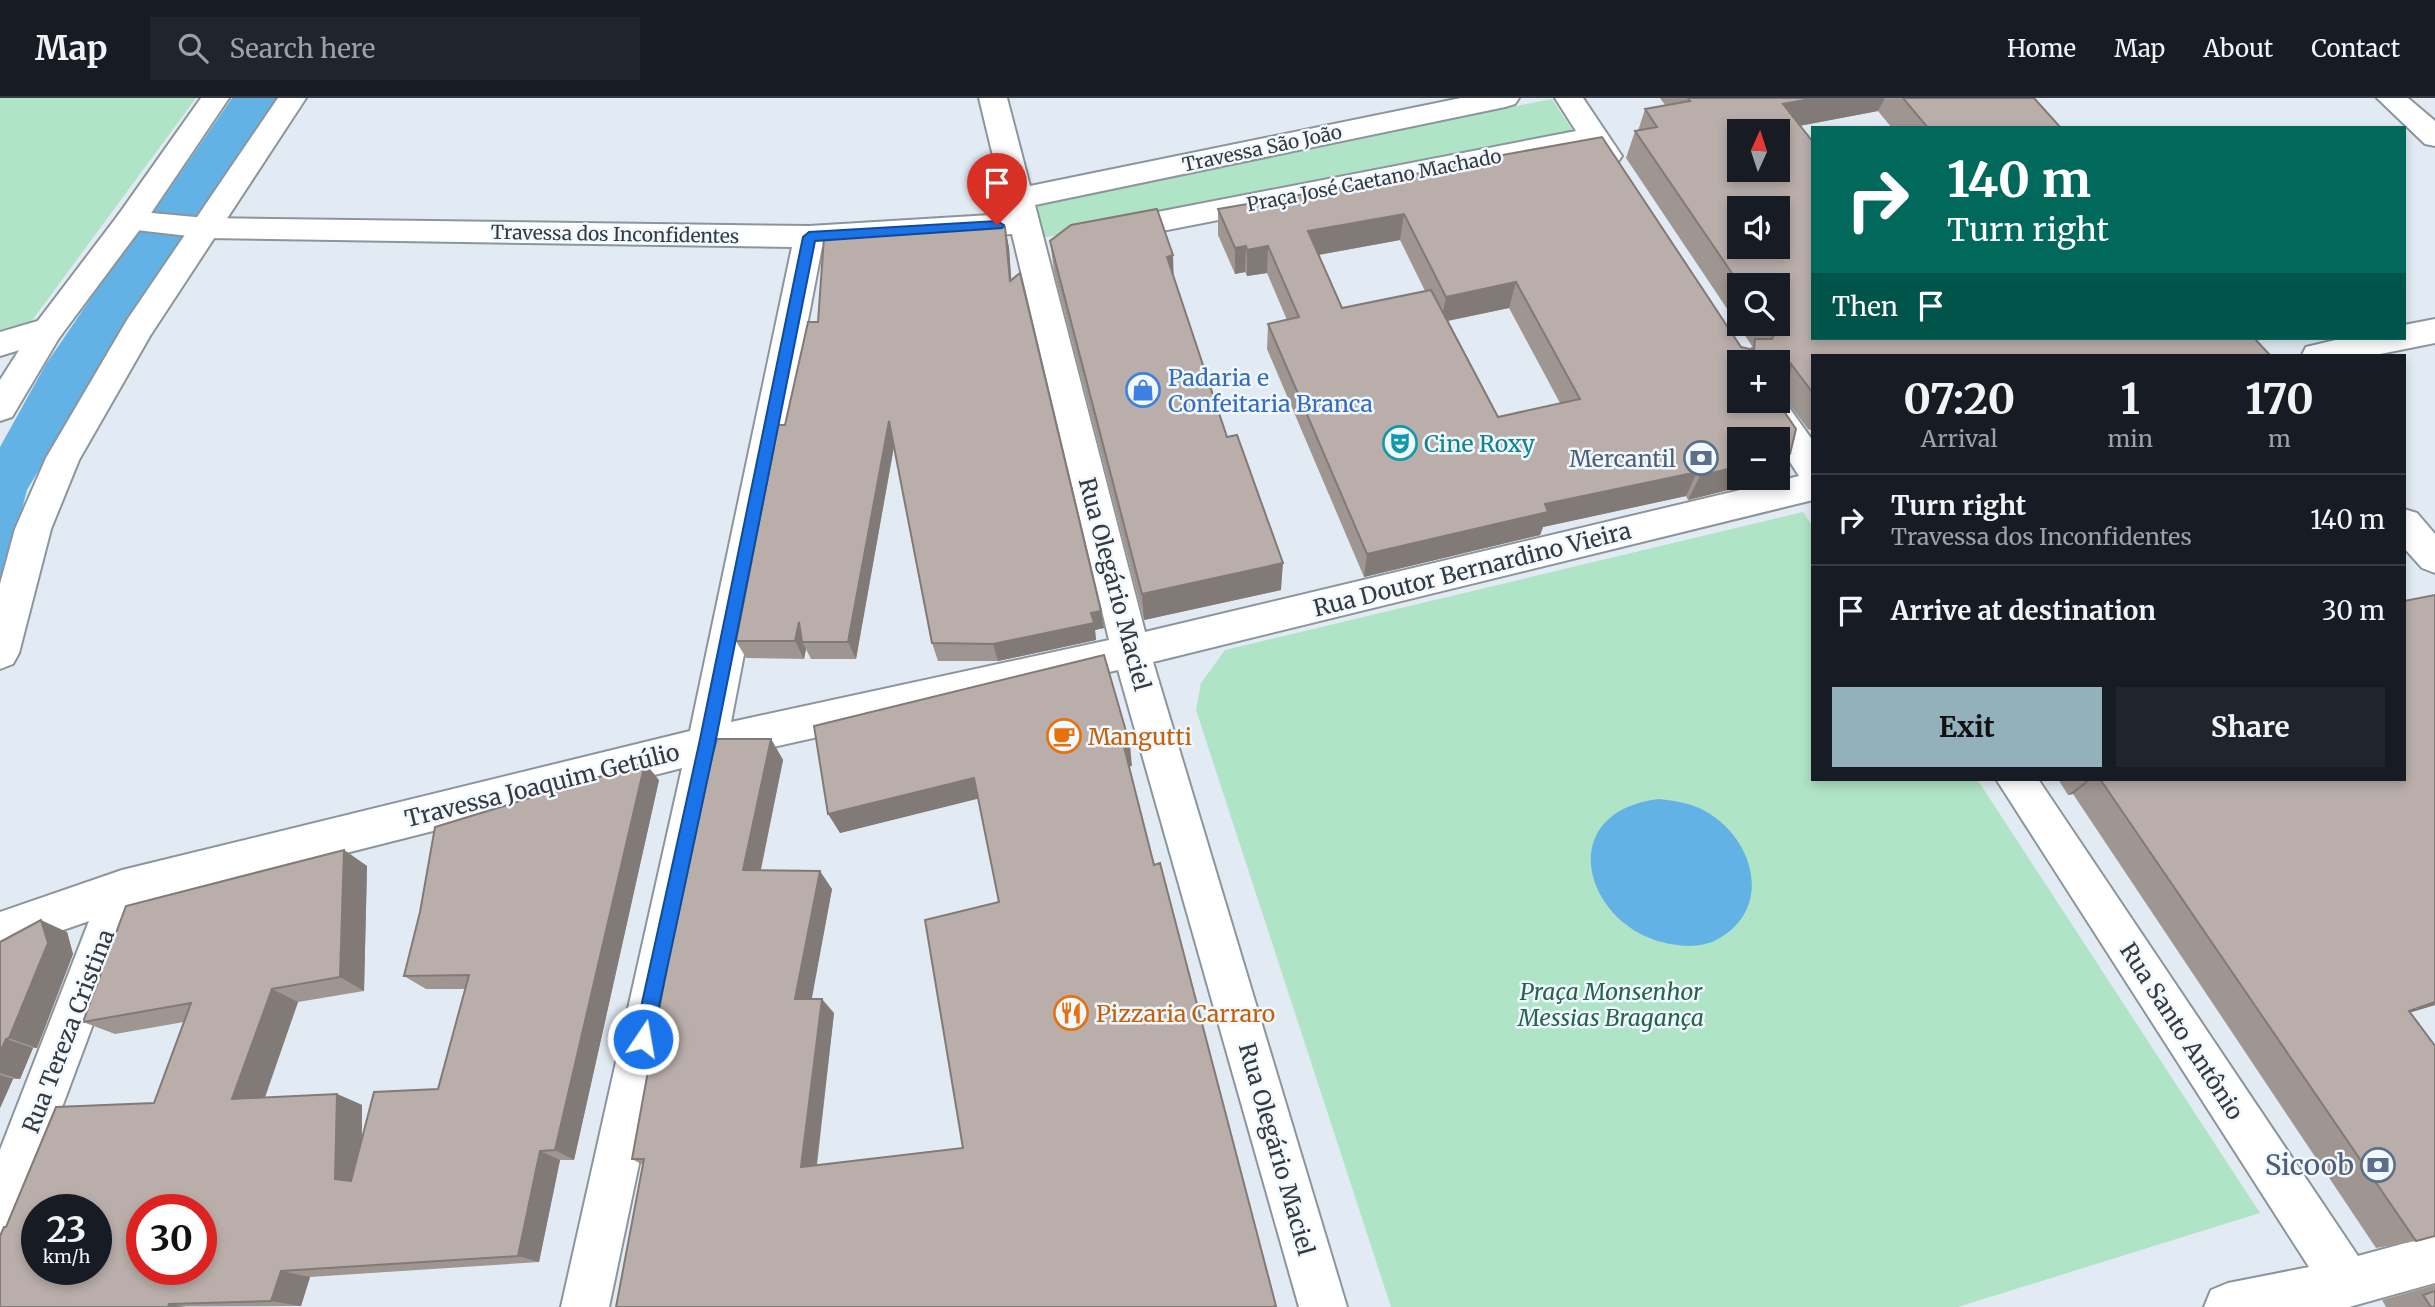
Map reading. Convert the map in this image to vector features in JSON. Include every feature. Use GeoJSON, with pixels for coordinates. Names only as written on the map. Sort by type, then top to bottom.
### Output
{"type":"FeatureCollection","features":[{"type":"Feature","properties":{"kind":"street"},"geometry":{"type":"LineString","coordinates":[[0,408],[48,330],[130,221],[215,98]]}},
{"type":"Feature","properties":{"kind":"street"},"geometry":{"type":"LineString","coordinates":[[0,653],[33,529],[63,458],[138,328],[292,98]]}},
{"type":"Feature","properties":{"kind":"street","name":"Rua Olegário Maciel"},"geometry":{"type":"LineString","coordinates":[[993,98],[1042,229],[1131,651],[1323,1307]]}},
{"type":"Feature","properties":{"kind":"street","name":"Travessa São João"},"geometry":{"type":"LineString","coordinates":[[1042,229],[1505,98]]}},
{"type":"Feature","properties":{"kind":"street"},"geometry":{"type":"LineString","coordinates":[[1569,98],[1623,182]]}},
{"type":"Feature","properties":{"kind":"street"},"geometry":{"type":"LineString","coordinates":[[2390,98],[2435,137]]}},
{"type":"Feature","properties":{"kind":"street","name":"Praça José Caetano Machado"},"geometry":{"type":"LineString","coordinates":[[1042,229],[1594,137]]}},
{"type":"Feature","properties":{"kind":"street","name":"Travessa dos Inconfidentes"},"geometry":{"type":"LineString","coordinates":[[130,221],[206,228],[809,237],[1042,229]]}},
{"type":"Feature","properties":{"kind":"street"},"geometry":{"type":"LineString","coordinates":[[585,1307],[707,744],[809,237]]}},
{"type":"Feature","properties":{"kind":"street"},"geometry":{"type":"LineString","coordinates":[[0,344],[48,330]]}},
{"type":"Feature","properties":{"kind":"street"},"geometry":{"type":"LineString","coordinates":[[2406,336],[2435,331]]}},
{"type":"Feature","properties":{"kind":"street"},"geometry":{"type":"LineString","coordinates":[[2323,354],[2389,340]]}},
{"type":"Feature","properties":{"kind":"street"},"geometry":{"type":"LineString","coordinates":[[1776,413],[1811,466]]}},
{"type":"Feature","properties":{"kind":"street","name":"Rua Doutor Bernardino Vieira"},"geometry":{"type":"LineString","coordinates":[[1131,651],[1811,486]]}},
{"type":"Feature","properties":{"kind":"street"},"geometry":{"type":"LineString","coordinates":[[2406,525],[2435,558]]}},
{"type":"Feature","properties":{"kind":"street","name":"Travessa Joaquim Getúlio"},"geometry":{"type":"LineString","coordinates":[[0,932],[122,890],[707,744],[1131,651]]}},
{"type":"Feature","properties":{"kind":"street","name":"Rua Santo Antônio"},"geometry":{"type":"LineString","coordinates":[[2017,781],[2348,1283]]}},
{"type":"Feature","properties":{"kind":"street","name":"Rua Tereza Cristina"},"geometry":{"type":"LineString","coordinates":[[0,1211],[122,890]]}},
{"type":"Feature","properties":{"kind":"street"},"geometry":{"type":"LineString","coordinates":[[2228,1307],[2348,1283],[2435,1259]]}},
{"type":"Feature","properties":{"kind":"green space"},"geometry":{"type":"Polygon","coordinates":[[[0,98],[196,98],[31,322],[0,330],[0,98]]]}},
{"type":"Feature","properties":{"kind":"green space"},"geometry":{"type":"Polygon","coordinates":[[[1552,99],[1573,131],[1042,238],[1030,201],[1552,99]]]}},
{"type":"Feature","properties":{"kind":"green space","name":"Praça Monsenhor Messias Bragança"},"geometry":{"type":"Polygon","coordinates":[[[1803,512],[1811,524],[1811,781],[1978,781],[2260,1213],[1958,1307],[1391,1307],[1196,710],[1201,683],[1225,650],[1803,512]]]}},
{"type":"Feature","properties":{"kind":"water"},"geometry":{"type":"Polygon","coordinates":[[[232,98],[284,98],[202,219],[153,213],[232,98]]]}},
{"type":"Feature","properties":{"kind":"water"},"geometry":{"type":"Polygon","coordinates":[[[139,228],[190,233],[115,341],[27,490],[0,592],[0,447],[46,364],[139,228]]]}},
{"type":"Feature","properties":{"kind":"water"},"geometry":{"type":"Polygon","coordinates":[[[1659,799],[1689,804],[1705,811],[1722,823],[1736,838],[1745,855],[1751,874],[1751,892],[1746,910],[1736,926],[1708,943],[1682,946],[1646,936],[1620,920],[1602,898],[1592,873],[1592,848],[1602,826],[1624,809],[1659,799]]]}},
{"type":"Feature","properties":{"kind":"building"},"geometry":{"type":"Polygon","coordinates":[[[1688,98],[1816,98],[1783,104],[1811,139],[1811,340],[2256,340],[2269,354],[1811,354],[1811,390],[1791,364],[1790,368],[1790,350],[1754,350],[1755,339],[1790,336],[1790,273],[1732,273],[1635,131],[1657,127],[1645,109],[1690,101],[1688,98]]]}},
{"type":"Feature","properties":{"kind":"building"},"geometry":{"type":"Polygon","coordinates":[[[1903,98],[2034,98],[2059,126],[1926,126],[1903,98]]]}},
{"type":"Feature","properties":{"kind":"building"},"geometry":{"type":"Polygon","coordinates":[[[1602,137],[1727,326],[1727,336],[1734,336],[1741,347],[1754,350],[1727,350],[1727,413],[1785,413],[1796,429],[1790,454],[1790,427],[1727,427],[1727,469],[1700,476],[1697,472],[1545,504],[1548,512],[1367,554],[1268,324],[1299,317],[1268,246],[1247,250],[1246,246],[1235,248],[1218,209],[1374,182],[1466,164],[1464,162],[1602,137]],[[1404,214],[1308,231],[1342,308],[1431,290],[1498,417],[1580,399],[1516,282],[1446,297],[1404,214]]]}},
{"type":"Feature","properties":{"kind":"building"},"geometry":{"type":"Polygon","coordinates":[[[1157,209],[1173,255],[1167,257],[1227,437],[1237,435],[1283,563],[1142,594],[1050,241],[1071,225],[1157,209]]]}},
{"type":"Feature","properties":{"kind":"building"},"geometry":{"type":"Polygon","coordinates":[[[1005,227],[1010,281],[1020,273],[1101,611],[1091,613],[1094,623],[993,644],[932,643],[889,421],[848,642],[802,642],[799,622],[795,641],[736,641],[778,425],[785,425],[808,322],[818,322],[824,237],[1005,227]]]}},
{"type":"Feature","properties":{"kind":"building"},"geometry":{"type":"Polygon","coordinates":[[[2435,595],[2435,1002],[2409,1011],[2435,1046],[2435,1236],[2416,1241],[2101,781],[2406,781],[2406,601],[2435,595]]]}},
{"type":"Feature","properties":{"kind":"building"},"geometry":{"type":"Polygon","coordinates":[[[1104,655],[1130,745],[1124,747],[1154,865],[1160,863],[1276,1306],[616,1307],[644,1159],[632,1159],[693,824],[717,739],[771,739],[743,870],[820,871],[795,999],[822,999],[801,1167],[963,1148],[925,920],[999,902],[974,778],[828,814],[814,726],[1104,655]]]}},
{"type":"Feature","properties":{"kind":"building"},"geometry":{"type":"Polygon","coordinates":[[[645,763],[555,1150],[540,1151],[518,1256],[281,1271],[271,1301],[169,1304],[168,1307],[0,1307],[0,1236],[56,1107],[154,1103],[191,1003],[83,1022],[126,906],[344,850],[340,977],[272,989],[232,1099],[337,1094],[335,1179],[351,1181],[374,1092],[438,1089],[469,975],[404,976],[420,912],[435,827],[645,763]]]}},
{"type":"Feature","properties":{"kind":"building"},"geometry":{"type":"Polygon","coordinates":[[[41,920],[48,943],[9,1038],[0,1052],[0,942],[41,920]]]}},
{"type":"Feature","properties":{"kind":"building"},"geometry":{"type":"Polygon","coordinates":[[[2435,1291],[2435,1307],[2431,1307],[2423,1295],[2435,1291]]]}},
{"type":"Feature","properties":{"kind":"place","name":"Padaria e Confeitaria Branca"},"geometry":{"type":"Point","coordinates":[1143,390]}},
{"type":"Feature","properties":{"kind":"place","name":"Cine Roxy"},"geometry":{"type":"Point","coordinates":[1400,443]}},
{"type":"Feature","properties":{"kind":"place","name":"Mercantil"},"geometry":{"type":"Point","coordinates":[1701,458]}},
{"type":"Feature","properties":{"kind":"place","name":"Mangutti"},"geometry":{"type":"Point","coordinates":[1064,736]}},
{"type":"Feature","properties":{"kind":"place","name":"Pizzaria Carraro"},"geometry":{"type":"Point","coordinates":[1071,1013]}},
{"type":"Feature","properties":{"kind":"place","name":"Sicoob"},"geometry":{"type":"Point","coordinates":[2378,1165]}},
{"type":"Feature","properties":{"kind":"route"},"geometry":{"type":"LineString","coordinates":[[643,1039],[707,744],[809,237],[997,225]]}}]}
